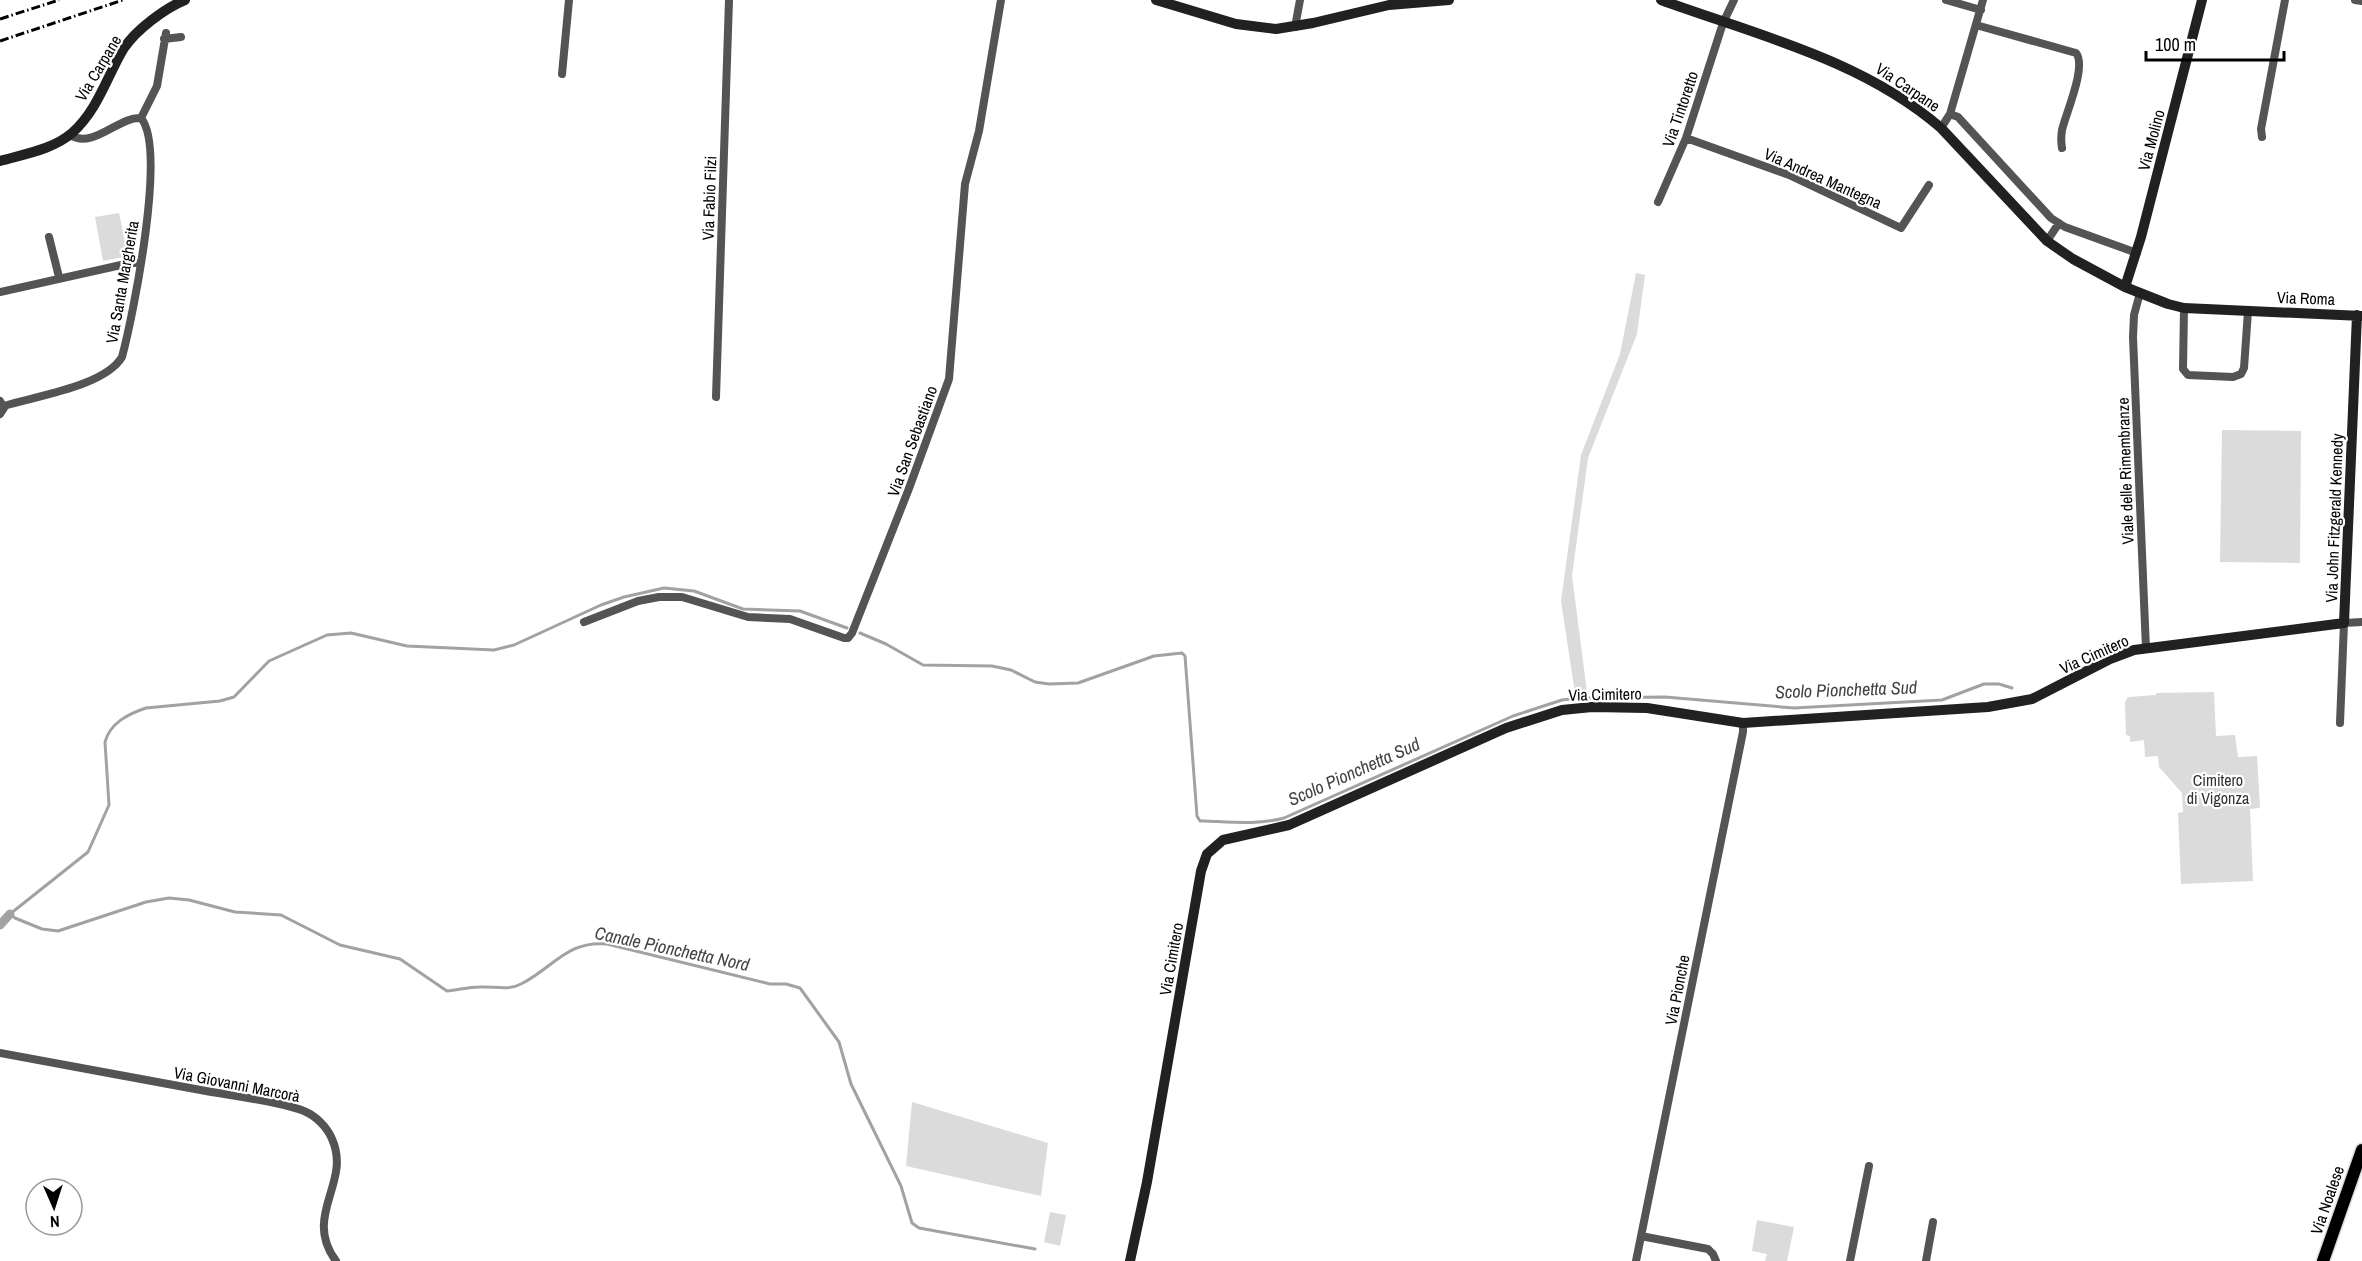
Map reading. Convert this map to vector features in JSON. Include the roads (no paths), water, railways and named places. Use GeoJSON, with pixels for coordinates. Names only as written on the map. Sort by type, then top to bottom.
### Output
{"type":"FeatureCollection","features":[{"type":"Feature","properties":{"kind":"main road","name":"Via Noalese"},"geometry":{"type":"LineString","coordinates":[[2323,1261],[2362,1150]]}},
{"type":"Feature","properties":{"kind":"street","name":"Via Carpane"},"geometry":{"type":"LineString","coordinates":[[0,161],[48,147],[70,135],[94,107],[125,46],[165,10],[185,0]]}},
{"type":"Feature","properties":{"kind":"street"},"geometry":{"type":"LineString","coordinates":[[562,74],[569,0]]}},
{"type":"Feature","properties":{"kind":"street","name":"Via Fabio Filzi"},"geometry":{"type":"LineString","coordinates":[[716,397],[729,0]]}},
{"type":"Feature","properties":{"kind":"street","name":"Via San Sebastiano"},"geometry":{"type":"LineString","coordinates":[[584,622],[648,598],[682,597],[748,617],[790,619],[844,638],[848,638],[852,633],[949,379],[965,184],[981,120],[1000,0]]}},
{"type":"Feature","properties":{"kind":"street"},"geometry":{"type":"LineString","coordinates":[[1156,0],[1236,24],[1276,29],[1295,27],[1389,5],[1449,0]]}},
{"type":"Feature","properties":{"kind":"street"},"geometry":{"type":"LineString","coordinates":[[1295,27],[1300,0]]}},
{"type":"Feature","properties":{"kind":"street","name":"Via Carpane"},"geometry":{"type":"LineString","coordinates":[[1661,0],[1826,59],[1866,76],[1922,112],[1941,128],[2048,241],[2073,259],[2125,287]]}},
{"type":"Feature","properties":{"kind":"street","name":"Via Tintoretto"},"geometry":{"type":"LineString","coordinates":[[1659,202],[1686,138],[1723,22],[1734,0]]}},
{"type":"Feature","properties":{"kind":"street"},"geometry":{"type":"LineString","coordinates":[[1946,0],[1981,10]]}},
{"type":"Feature","properties":{"kind":"street"},"geometry":{"type":"LineString","coordinates":[[1941,128],[1950,114],[1983,0]]}},
{"type":"Feature","properties":{"kind":"street","name":"Via Molino"},"geometry":{"type":"LineString","coordinates":[[2125,287],[2137,253],[2202,0]]}},
{"type":"Feature","properties":{"kind":"street"},"geometry":{"type":"LineString","coordinates":[[2262,137],[2260,129],[2284,0]]}},
{"type":"Feature","properties":{"kind":"street"},"geometry":{"type":"LineString","coordinates":[[2355,0],[2362,1]]}},
{"type":"Feature","properties":{"kind":"street"},"geometry":{"type":"LineString","coordinates":[[1976,25],[2076,53],[2079,56],[2079,68],[2061,132],[2062,148]]}},
{"type":"Feature","properties":{"kind":"street"},"geometry":{"type":"LineString","coordinates":[[141,118],[157,86],[165,36],[181,37]]}},
{"type":"Feature","properties":{"kind":"street","name":"Via Carpane"},"geometry":{"type":"LineString","coordinates":[[1950,114],[1958,117],[2059,224],[2137,253]]}},
{"type":"Feature","properties":{"kind":"street","name":"Via Carpane"},"geometry":{"type":"LineString","coordinates":[[70,135],[77,138],[92,137],[131,119],[141,118]]}},
{"type":"Feature","properties":{"kind":"street","name":"Via Santa Margherita"},"geometry":{"type":"LineString","coordinates":[[0,414],[2,403],[89,382],[104,375],[118,364],[124,347],[141,263],[147,215],[150,141],[141,118]]}},
{"type":"Feature","properties":{"kind":"street","name":"Via Andrea Mantegna"},"geometry":{"type":"LineString","coordinates":[[1686,138],[1789,175],[1901,228],[1929,185]]}},
{"type":"Feature","properties":{"kind":"street"},"geometry":{"type":"LineString","coordinates":[[2048,241],[2059,224]]}},
{"type":"Feature","properties":{"kind":"street"},"geometry":{"type":"LineString","coordinates":[[49,237],[59,277]]}},
{"type":"Feature","properties":{"kind":"street"},"geometry":{"type":"LineString","coordinates":[[0,292],[130,262],[141,263]]}},
{"type":"Feature","properties":{"kind":"street","name":"Via Roma"},"geometry":{"type":"LineString","coordinates":[[2125,287],[2184,308],[2359,316]]}},
{"type":"Feature","properties":{"kind":"street","name":"Viale delle Rimembranze"},"geometry":{"type":"LineString","coordinates":[[2140,293],[2133,324],[2146,649]]}},
{"type":"Feature","properties":{"kind":"street"},"geometry":{"type":"LineString","coordinates":[[2184,308],[2183,369],[2188,375],[2234,377],[2241,374],[2244,368],[2248,311]]}},
{"type":"Feature","properties":{"kind":"street","name":"Via John Fitzgerald Kennedy"},"geometry":{"type":"LineString","coordinates":[[2340,723],[2359,316]]}},
{"type":"Feature","properties":{"kind":"street","name":"Via Cimitero"},"geometry":{"type":"LineString","coordinates":[[1133,1260],[1201,871],[1212,848],[1222,840],[1296,823],[1506,728],[1562,710],[1592,707],[1647,708],[1743,723],[2007,705],[2032,699],[2122,654],[2362,622]]}},
{"type":"Feature","properties":{"kind":"street","name":"Via Pionche"},"geometry":{"type":"LineString","coordinates":[[1636,1261],[1743,723]]}},
{"type":"Feature","properties":{"kind":"street","name":"Via Giovanni Marcorà"},"geometry":{"type":"LineString","coordinates":[[0,1053],[244,1098],[303,1111],[312,1116],[327,1131],[333,1140],[336,1152],[336,1172],[323,1222],[324,1239],[336,1261]]}},
{"type":"Feature","properties":{"kind":"street"},"geometry":{"type":"LineString","coordinates":[[1850,1261],[1869,1166]]}},
{"type":"Feature","properties":{"kind":"street"},"geometry":{"type":"LineString","coordinates":[[1926,1261],[1933,1222]]}},
{"type":"Feature","properties":{"kind":"street"},"geometry":{"type":"LineString","coordinates":[[1641,1236],[1708,1249],[1716,1261]]}},
{"type":"Feature","properties":{"kind":"waterway","name":"Canale Pionchetta Nord"},"geometry":{"type":"LineString","coordinates":[[847,628],[800,611],[743,609],[694,591],[664,588],[601,605],[514,645],[494,650],[407,646],[351,633],[327,635],[269,661],[234,697],[220,701],[146,708],[126,716],[115,724],[105,742],[109,805],[88,852],[10,914],[42,929],[58,931],[146,902],[169,898],[189,900],[235,912],[281,915],[340,945],[400,959],[447,991],[475,987],[516,986],[532,978],[561,956],[581,946],[593,944],[607,944],[770,984],[786,984],[800,988],[839,1042],[851,1084],[901,1186],[912,1223],[919,1228],[1035,1249]]}},
{"type":"Feature","properties":{"kind":"waterway","name":"Scolo Pionchetta Sud"},"geometry":{"type":"LineString","coordinates":[[860,633],[886,644],[923,665],[992,666],[1011,670],[1035,682],[1049,684],[1078,683],[1154,656],[1182,653],[1185,656],[1197,816],[1200,821],[1254,822],[1284,818],[1513,716],[1562,700],[1665,697],[1794,708],[1942,700],[1984,684],[1999,684],[2012,688]]}},
{"type":"Feature","properties":{"kind":"waterway"},"geometry":{"type":"LineString","coordinates":[[0,925],[10,914]]}},
{"type":"Feature","properties":{"kind":"railway"},"geometry":{"type":"LineString","coordinates":[[0,19],[59,0]]}},
{"type":"Feature","properties":{"kind":"railway"},"geometry":{"type":"LineString","coordinates":[[0,41],[123,0]]}},
{"type":"Feature","properties":{"kind":"park label","name":"Cimitero di Vigonza"},"geometry":{"type":"Point","coordinates":[2218,789]}}]}
